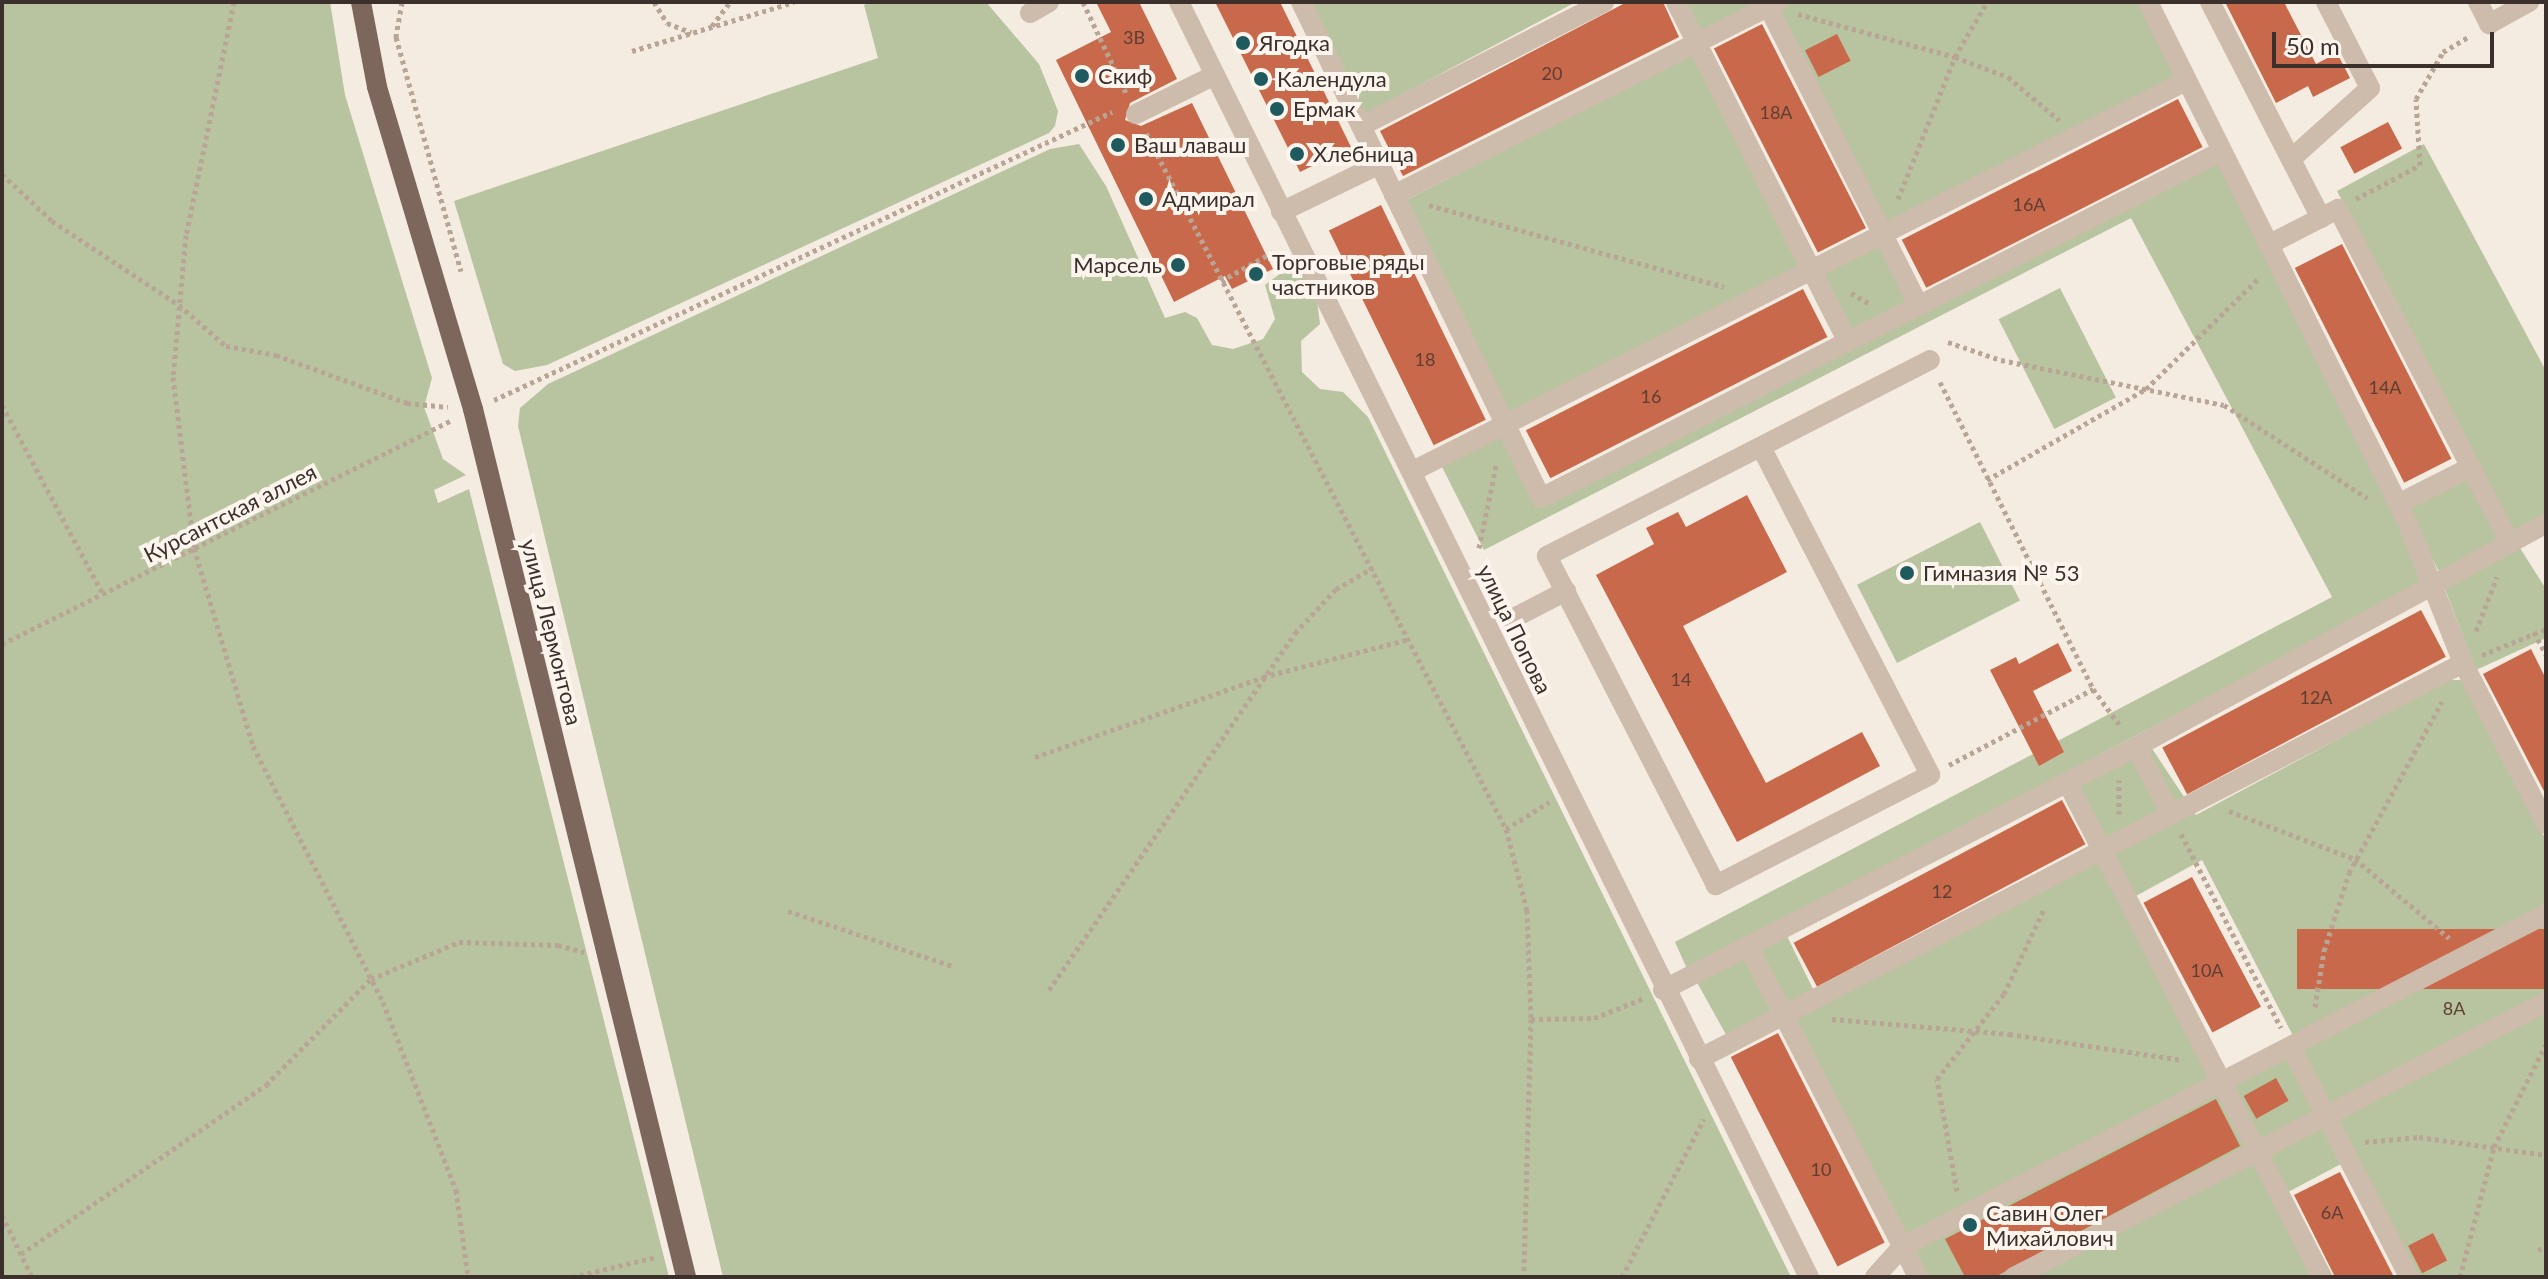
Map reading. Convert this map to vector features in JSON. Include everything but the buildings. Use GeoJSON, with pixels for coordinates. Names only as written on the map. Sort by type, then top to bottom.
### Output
{"type":"FeatureCollection","features":[{"type":"Feature","properties":{"kind":"main road","name":"улица Лермонтова"},"geometry":{"type":"LineString","coordinates":[[361,2],[377,87],[473,409],[686,1277]]}},
{"type":"Feature","properties":{"kind":"street"},"geometry":{"type":"LineString","coordinates":[[1030,13],[1049,2]]}},
{"type":"Feature","properties":{"kind":"street","name":"улица Попова"},"geometry":{"type":"LineString","coordinates":[[1179,2],[1281,212],[1413,471],[1663,990],[1809,1277]]}},
{"type":"Feature","properties":{"kind":"street"},"geometry":{"type":"LineString","coordinates":[[1301,2],[1541,498],[2220,152]]}},
{"type":"Feature","properties":{"kind":"street"},"geometry":{"type":"LineString","coordinates":[[1361,126],[1604,2]]}},
{"type":"Feature","properties":{"kind":"street"},"geometry":{"type":"LineString","coordinates":[[1676,2],[1848,342]]}},
{"type":"Feature","properties":{"kind":"street"},"geometry":{"type":"LineString","coordinates":[[2148,2],[2220,152],[2408,524],[2436,586],[2463,663],[2546,824]]}},
{"type":"Feature","properties":{"kind":"street"},"geometry":{"type":"LineString","coordinates":[[2210,2],[2291,159],[2329,213],[2510,543]]}},
{"type":"Feature","properties":{"kind":"street"},"geometry":{"type":"LineString","coordinates":[[2291,159],[2370,88],[2326,2]]}},
{"type":"Feature","properties":{"kind":"street"},"geometry":{"type":"LineString","coordinates":[[2478,2],[2489,24],[2529,2]]}},
{"type":"Feature","properties":{"kind":"street"},"geometry":{"type":"LineString","coordinates":[[1394,195],[1771,3],[1919,306]]}},
{"type":"Feature","properties":{"kind":"street"},"geometry":{"type":"LineString","coordinates":[[1133,108],[1215,75]]}},
{"type":"Feature","properties":{"kind":"street"},"geometry":{"type":"LineString","coordinates":[[1413,471],[2186,81]]}},
{"type":"Feature","properties":{"kind":"street"},"geometry":{"type":"LineString","coordinates":[[1281,212],[1380,164]]}},
{"type":"Feature","properties":{"kind":"street"},"geometry":{"type":"LineString","coordinates":[[2272,253],[2329,213]]}},
{"type":"Feature","properties":{"kind":"street"},"geometry":{"type":"LineString","coordinates":[[1761,447],[1930,775],[1716,885],[1547,556],[1930,360]]}},
{"type":"Feature","properties":{"kind":"street"},"geometry":{"type":"LineString","coordinates":[[2398,504],[2471,467]]}},
{"type":"Feature","properties":{"kind":"street"},"geometry":{"type":"LineString","coordinates":[[1663,990],[2128,751],[2436,586],[2546,523]]}},
{"type":"Feature","properties":{"kind":"street"},"geometry":{"type":"LineString","coordinates":[[1512,619],[1566,591]]}},
{"type":"Feature","properties":{"kind":"street"},"geometry":{"type":"LineString","coordinates":[[1699,1059],[2463,663]]}},
{"type":"Feature","properties":{"kind":"street"},"geometry":{"type":"LineString","coordinates":[[2128,751],[2171,814]]}},
{"type":"Feature","properties":{"kind":"street"},"geometry":{"type":"LineString","coordinates":[[2067,782],[2110,845],[2212,1064],[2322,1277]]}},
{"type":"Feature","properties":{"kind":"street"},"geometry":{"type":"LineString","coordinates":[[1875,1277],[1902,1247],[2546,914]]}},
{"type":"Feature","properties":{"kind":"street"},"geometry":{"type":"LineString","coordinates":[[1748,946],[1918,1277]]}},
{"type":"Feature","properties":{"kind":"street"},"geometry":{"type":"LineString","coordinates":[[2014,1277],[2546,1002]]}},
{"type":"Feature","properties":{"kind":"street"},"geometry":{"type":"LineString","coordinates":[[2291,1047],[2409,1277]]}},
{"type":"Feature","properties":{"kind":"path"},"geometry":{"type":"LineString","coordinates":[[234,2],[186,235],[173,377],[194,548],[253,746],[371,979],[456,1190],[468,1277]]}},
{"type":"Feature","properties":{"kind":"path"},"geometry":{"type":"LineString","coordinates":[[654,2],[678,29],[702,31],[724,16],[730,2]]}},
{"type":"Feature","properties":{"kind":"path"},"geometry":{"type":"LineString","coordinates":[[632,51],[794,2]]}},
{"type":"Feature","properties":{"kind":"path"},"geometry":{"type":"LineString","coordinates":[[1083,2],[1221,281],[1410,639],[1506,829],[1527,910],[1531,1019],[1524,1277]]}},
{"type":"Feature","properties":{"kind":"path"},"geometry":{"type":"LineString","coordinates":[[1884,234],[1955,57],[1987,2]]}},
{"type":"Feature","properties":{"kind":"path"},"geometry":{"type":"LineString","coordinates":[[1771,3],[1955,57],[2008,77],[2078,135]]}},
{"type":"Feature","properties":{"kind":"path"},"geometry":{"type":"LineString","coordinates":[[2329,213],[2420,165],[2416,99],[2443,52],[2489,24]]}},
{"type":"Feature","properties":{"kind":"path","name":"Курсантская аллея"},"geometry":{"type":"LineString","coordinates":[[2,644],[473,409],[1133,108]]}},
{"type":"Feature","properties":{"kind":"path"},"geometry":{"type":"LineString","coordinates":[[2,174],[52,221],[179,305],[226,346],[276,355],[407,403],[473,409]]}},
{"type":"Feature","properties":{"kind":"path"},"geometry":{"type":"LineString","coordinates":[[1394,195],[1759,297]]}},
{"type":"Feature","properties":{"kind":"path"},"geometry":{"type":"LineString","coordinates":[[1987,480],[2146,389],[2272,253]]}},
{"type":"Feature","properties":{"kind":"path"},"geometry":{"type":"LineString","coordinates":[[1221,281],[1276,254]]}},
{"type":"Feature","properties":{"kind":"path"},"geometry":{"type":"LineString","coordinates":[[1945,341],[2001,360],[2224,405],[2408,524]]}},
{"type":"Feature","properties":{"kind":"path"},"geometry":{"type":"LineString","coordinates":[[1930,360],[1987,480],[2093,689],[2128,751],[2110,845]]}},
{"type":"Feature","properties":{"kind":"path"},"geometry":{"type":"LineString","coordinates":[[2,405],[103,594]]}},
{"type":"Feature","properties":{"kind":"path"},"geometry":{"type":"LineString","coordinates":[[1479,548],[1505,426]]}},
{"type":"Feature","properties":{"kind":"path"},"geometry":{"type":"LineString","coordinates":[[2310,1036],[2324,951],[2355,859],[2463,663],[2510,543]]}},
{"type":"Feature","properties":{"kind":"path"},"geometry":{"type":"LineString","coordinates":[[1049,990],[1263,677],[1313,612],[1336,589],[1373,568]]}},
{"type":"Feature","properties":{"kind":"path"},"geometry":{"type":"LineString","coordinates":[[2463,663],[2546,629]]}},
{"type":"Feature","properties":{"kind":"path"},"geometry":{"type":"LineString","coordinates":[[2534,632],[2546,655]]}},
{"type":"Feature","properties":{"kind":"path"},"geometry":{"type":"LineString","coordinates":[[1035,757],[1263,677],[1410,639]]}},
{"type":"Feature","properties":{"kind":"path"},"geometry":{"type":"LineString","coordinates":[[1930,775],[2093,689]]}},
{"type":"Feature","properties":{"kind":"path"},"geometry":{"type":"LineString","coordinates":[[1506,829],[1568,794]]}},
{"type":"Feature","properties":{"kind":"path"},"geometry":{"type":"LineString","coordinates":[[2215,805],[2355,859],[2468,955]]}},
{"type":"Feature","properties":{"kind":"path"},"geometry":{"type":"LineString","coordinates":[[2171,814],[2291,1047]]}},
{"type":"Feature","properties":{"kind":"path"},"geometry":{"type":"LineString","coordinates":[[1961,1216],[1937,1079],[2004,994],[2063,870]]}},
{"type":"Feature","properties":{"kind":"path"},"geometry":{"type":"LineString","coordinates":[[788,911],[952,966]]}},
{"type":"Feature","properties":{"kind":"path"},"geometry":{"type":"LineString","coordinates":[[21,1254],[266,1085],[371,979],[459,942],[558,945],[608,959]]}},
{"type":"Feature","properties":{"kind":"path"},"geometry":{"type":"LineString","coordinates":[[1531,1019],[1594,1018],[1663,990]]}},
{"type":"Feature","properties":{"kind":"path"},"geometry":{"type":"LineString","coordinates":[[1827,1019],[1975,1031],[2212,1064]]}},
{"type":"Feature","properties":{"kind":"path"},"geometry":{"type":"LineString","coordinates":[[2460,1277],[2494,1147],[2546,1044]]}},
{"type":"Feature","properties":{"kind":"path"},"geometry":{"type":"LineString","coordinates":[[1622,1277],[1716,1095]]}},
{"type":"Feature","properties":{"kind":"path"},"geometry":{"type":"LineString","coordinates":[[2343,1149],[2397,1137],[2546,1155]]}},
{"type":"Feature","properties":{"kind":"path"},"geometry":{"type":"LineString","coordinates":[[2,1215],[32,1277]]}},
{"type":"Feature","properties":{"kind":"path"},"geometry":{"type":"LineString","coordinates":[[2538,1250],[2546,1246]]}},
{"type":"Feature","properties":{"kind":"path"},"geometry":{"type":"LineString","coordinates":[[572,1277],[666,1254]]}},
{"type":"Feature","properties":{"kind":"green space"},"geometry":{"type":"Polygon","coordinates":[[[2,2],[330,2],[345,95],[432,378],[424,407],[443,459],[466,475],[434,490],[438,503],[469,489],[669,1277],[2,1277],[2,2]]]}},
{"type":"Feature","properties":{"kind":"green space"},"geometry":{"type":"Polygon","coordinates":[[[869,2],[986,2],[1039,64],[1058,111],[1055,126],[1049,133],[547,365],[515,371],[503,364],[454,201],[878,58],[864,5],[869,2]]]}},
{"type":"Feature","properties":{"kind":"green space"},"geometry":{"type":"Polygon","coordinates":[[[1306,2],[1576,2],[1365,114],[1306,2]]]}},
{"type":"Feature","properties":{"kind":"green space"},"geometry":{"type":"Polygon","coordinates":[[[1680,2],[1762,2],[1699,38],[1680,2]]]}},
{"type":"Feature","properties":{"kind":"green space"},"geometry":{"type":"Polygon","coordinates":[[[1791,2],[2142,2],[2177,76],[1884,226],[1774,10],[1791,2]]]}},
{"type":"Feature","properties":{"kind":"green space"},"geometry":{"type":"Polygon","coordinates":[[[1693,54],[1801,265],[1509,414],[1402,202],[1693,54]]]}},
{"type":"Feature","properties":{"kind":"green space"},"geometry":{"type":"Polygon","coordinates":[[[1079,144],[1106,186],[1165,318],[1185,312],[1197,318],[1212,345],[1233,349],[1263,339],[1275,319],[1265,285],[1289,267],[1300,268],[1317,301],[1320,324],[1301,341],[1302,372],[1320,389],[1343,392],[1368,417],[1791,1277],[723,1277],[518,426],[520,408],[548,384],[1050,149],[1079,144]]]}},
{"type":"Feature","properties":{"kind":"green space"},"geometry":{"type":"Polygon","coordinates":[[[2424,144],[2546,371],[2546,514],[2514,534],[2337,191],[2424,144]]]}},
{"type":"Feature","properties":{"kind":"green space"},"geometry":{"type":"Polygon","coordinates":[[[2218,157],[2430,581],[1688,971],[1675,942],[2332,597],[2131,218],[1484,550],[1439,461],[1500,431],[1537,503],[2218,157]]]}},
{"type":"Feature","properties":{"kind":"green space"},"geometry":{"type":"Polygon","coordinates":[[[1881,238],[1913,304],[1849,335],[1817,269],[1881,238]]]}},
{"type":"Feature","properties":{"kind":"green space"},"geometry":{"type":"Polygon","coordinates":[[[2060,288],[2116,398],[2054,429],[1999,319],[2060,288]]]}},
{"type":"Feature","properties":{"kind":"green space"},"geometry":{"type":"Polygon","coordinates":[[[2470,474],[2505,542],[2440,574],[2406,507],[2470,474]]]}},
{"type":"Feature","properties":{"kind":"green space"},"geometry":{"type":"Polygon","coordinates":[[[1980,522],[2020,600],[1897,663],[1857,585],[1980,522]]]}},
{"type":"Feature","properties":{"kind":"green space"},"geometry":{"type":"Polygon","coordinates":[[[2520,548],[2546,589],[2546,638],[2476,670],[2445,589],[2520,548]]]}},
{"type":"Feature","properties":{"kind":"green space"},"geometry":{"type":"Polygon","coordinates":[[[2448,680],[2464,680],[2546,840],[2546,1277],[2418,1277],[2202,860],[2134,897],[2078,785],[2151,747],[2196,815],[2448,680]]]}},
{"type":"Feature","properties":{"kind":"green space"},"geometry":{"type":"Polygon","coordinates":[[[2097,849],[2314,1277],[1923,1277],[1783,1010],[1729,1040],[1694,977],[1785,932],[1814,991],[2097,849]]]}},
{"type":"Feature","properties":{"kind":"green space"},"geometry":{"type":"Polygon","coordinates":[[[2286,1055],[2343,1163],[2288,1192],[2230,1085],[2286,1055]]]}},
{"type":"Feature","properties":{"kind":"place","name":"Ягодка"},"geometry":{"type":"Point","coordinates":[1243,43]}},
{"type":"Feature","properties":{"kind":"place","name":"Скиф"},"geometry":{"type":"Point","coordinates":[1082,76]}},
{"type":"Feature","properties":{"kind":"place","name":"Календула"},"geometry":{"type":"Point","coordinates":[1261,79]}},
{"type":"Feature","properties":{"kind":"place","name":"Ермак"},"geometry":{"type":"Point","coordinates":[1277,109]}},
{"type":"Feature","properties":{"kind":"place","name":"Ваш лаваш"},"geometry":{"type":"Point","coordinates":[1118,145]}},
{"type":"Feature","properties":{"kind":"place","name":"Хлебница"},"geometry":{"type":"Point","coordinates":[1297,154]}},
{"type":"Feature","properties":{"kind":"place","name":"Адмирал"},"geometry":{"type":"Point","coordinates":[1146,199]}},
{"type":"Feature","properties":{"kind":"place","name":"Марсель"},"geometry":{"type":"Point","coordinates":[1178,265]}},
{"type":"Feature","properties":{"kind":"place","name":"Торговые ряды частников"},"geometry":{"type":"Point","coordinates":[1256,274]}},
{"type":"Feature","properties":{"kind":"place","name":"Гимназия № 53"},"geometry":{"type":"Point","coordinates":[1907,573]}},
{"type":"Feature","properties":{"kind":"place","name":"Савин Олег Михайлович"},"geometry":{"type":"Point","coordinates":[1970,1225]}}]}
